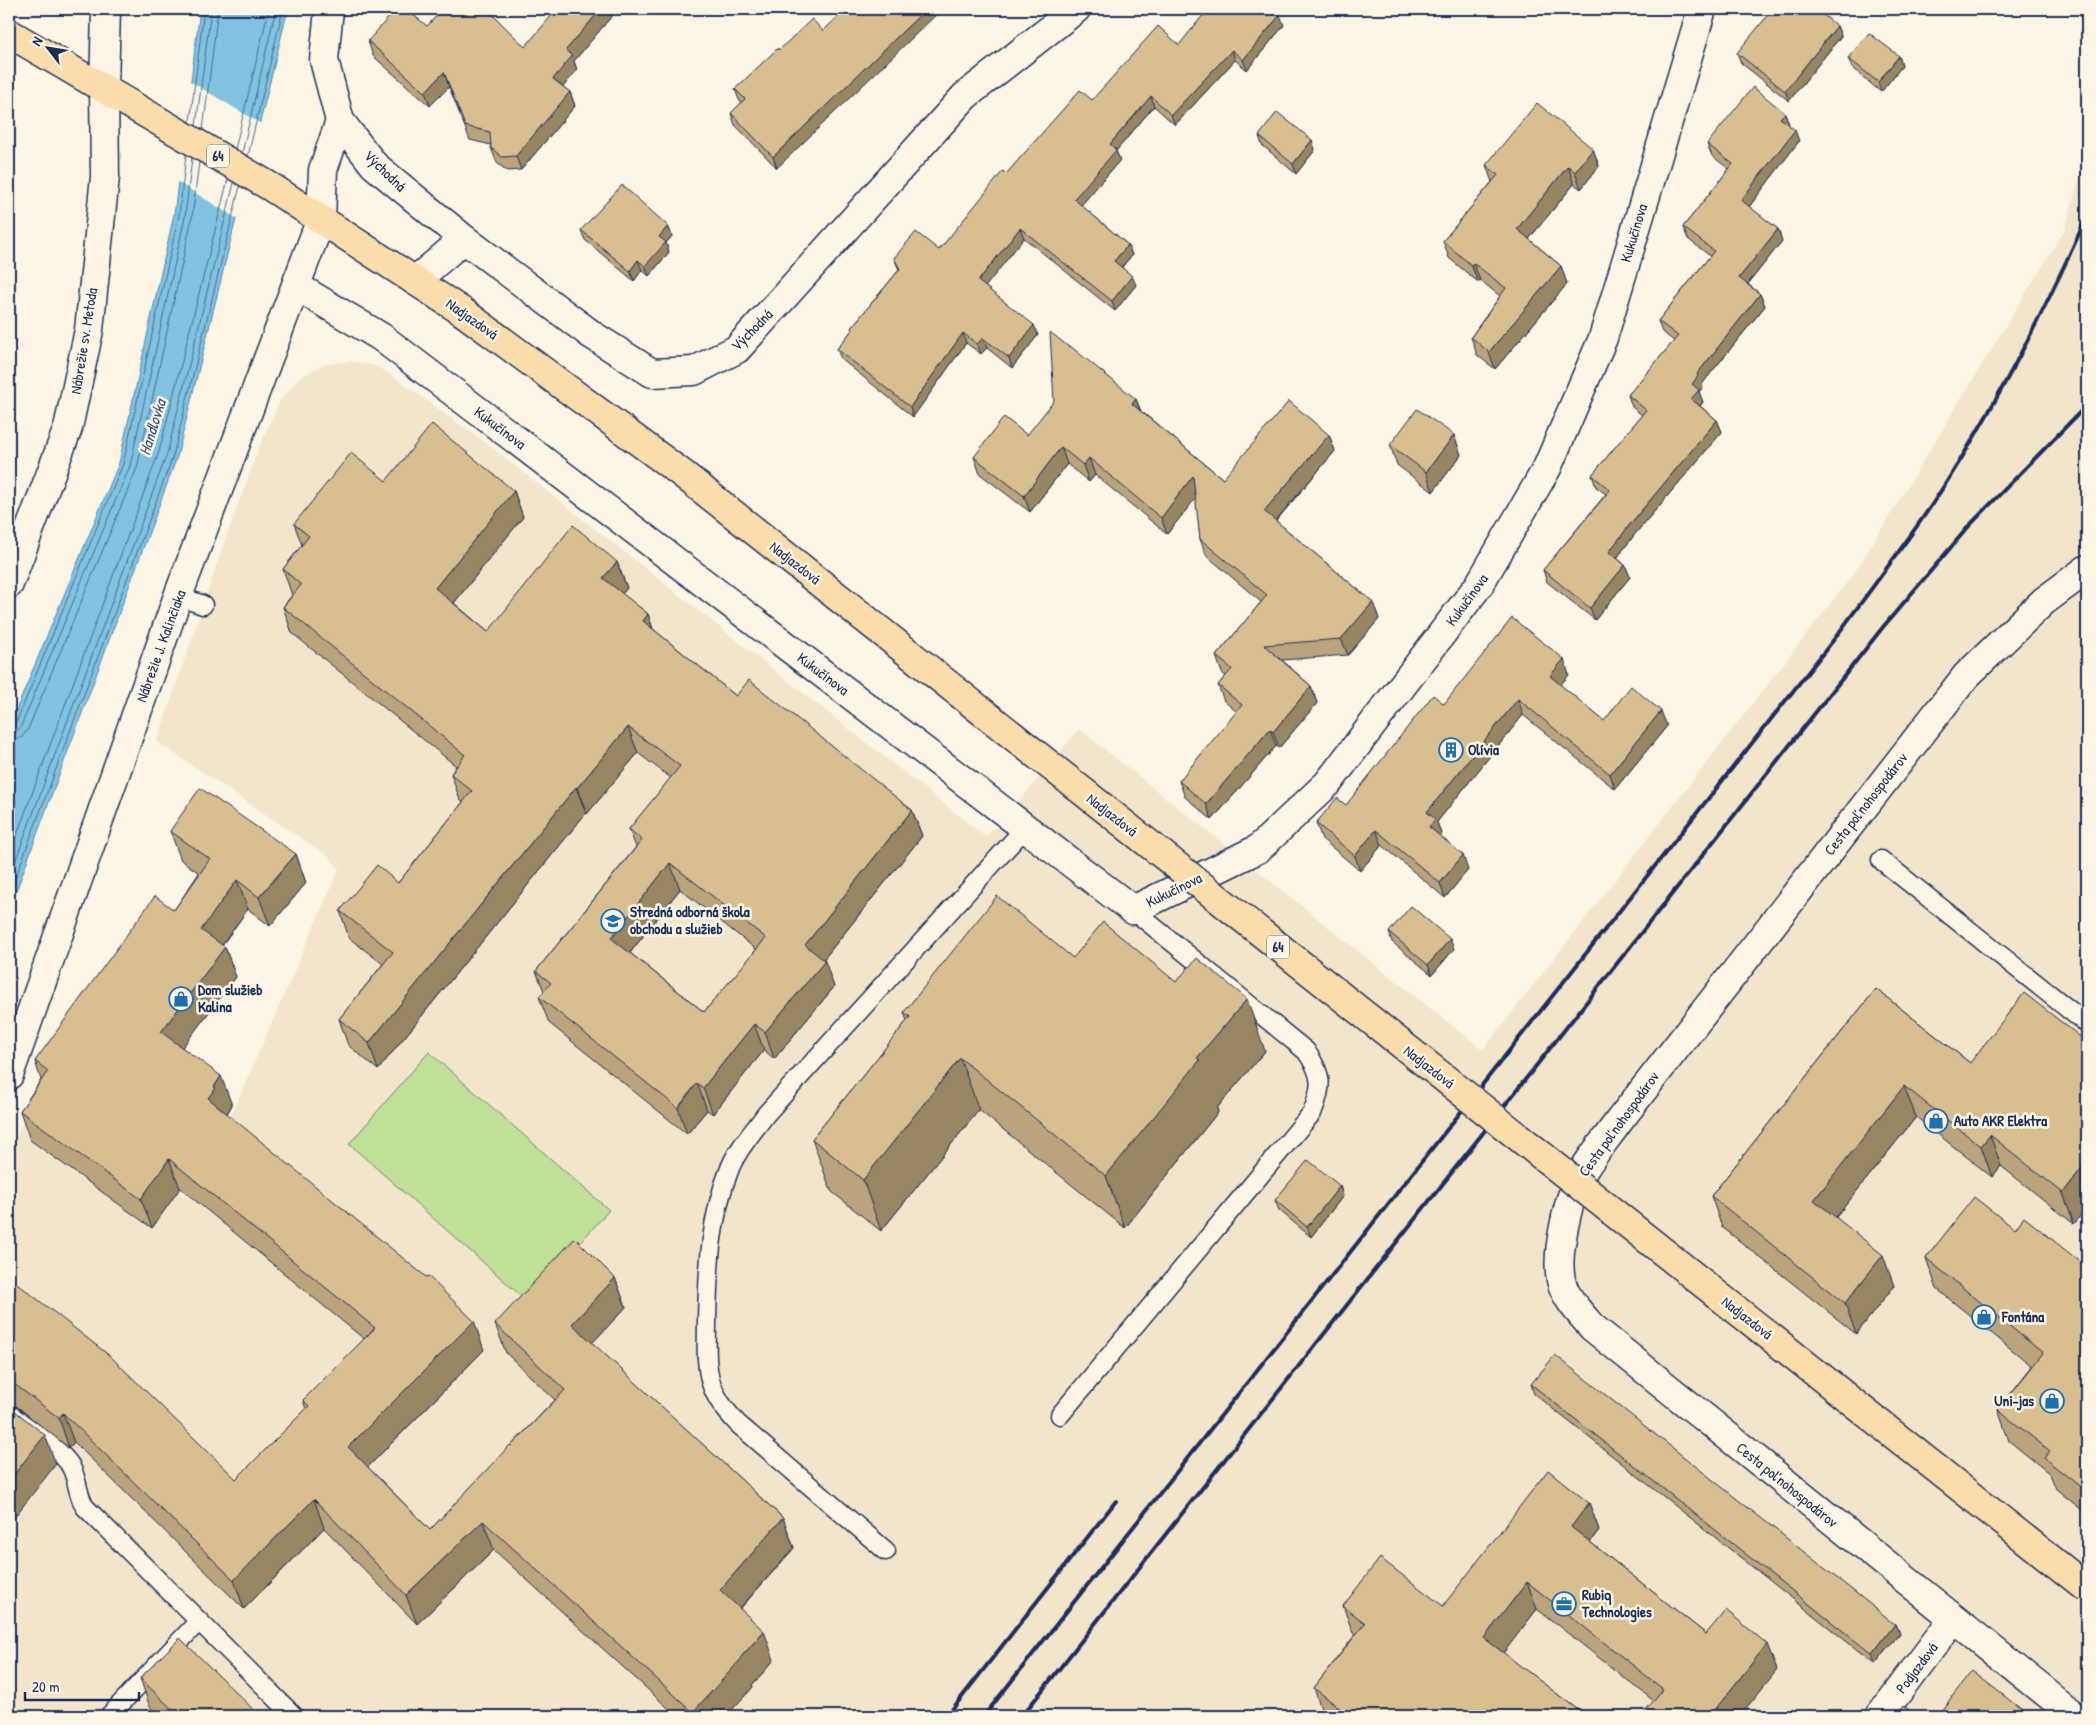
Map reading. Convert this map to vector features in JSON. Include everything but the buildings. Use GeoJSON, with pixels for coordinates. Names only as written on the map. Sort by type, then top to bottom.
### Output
{"type":"FeatureCollection","features":[{"type":"Feature","properties":{"kind":"main road","name":"64"},"geometry":{"type":"LineString","coordinates":[[9,34],[104,88]]}},
{"type":"Feature","properties":{"kind":"main road","name":"Nadjazdová"},"geometry":{"type":"LineString","coordinates":[[104,88],[271,187],[463,312],[691,481],[2087,1588]]}},
{"type":"Feature","properties":{"kind":"street","name":"Nábrežie sv. Metoda"},"geometry":{"type":"LineString","coordinates":[[9,584],[68,428],[89,330],[105,177],[104,88],[106,9]]}},
{"type":"Feature","properties":{"kind":"street"},"geometry":{"type":"LineString","coordinates":[[329,9],[324,60],[340,121]]}},
{"type":"Feature","properties":{"kind":"street","name":"Východná"},"geometry":{"type":"LineString","coordinates":[[340,121],[374,165],[464,239],[592,335],[652,373],[694,371],[737,349],[965,96],[1076,9]]}},
{"type":"Feature","properties":{"kind":"street","name":"Kukučínova"},"geometry":{"type":"LineString","coordinates":[[296,286],[381,337],[1133,910],[1258,849],[1328,783],[1480,585],[1547,468],[1603,338],[1702,9]]}},
{"type":"Feature","properties":{"kind":"street","name":"Nábrežie J. Kalinčiaka"},"geometry":{"type":"LineString","coordinates":[[9,1075],[191,601],[296,286],[321,219],[323,170],[340,121]]}},
{"type":"Feature","properties":{"kind":"street"},"geometry":{"type":"LineString","coordinates":[[415,281],[464,239]]}},
{"type":"Feature","properties":{"kind":"street","name":"Cesta poľnohospodárov"},"geometry":{"type":"LineString","coordinates":[[2075,1716],[1592,1327],[1571,1302],[1561,1279],[1560,1247],[1565,1216],[1582,1173],[1618,1121],[1966,676],[2044,601],[2087,569]]}},
{"type":"Feature","properties":{"kind":"street","name":"Podjazdová"},"geometry":{"type":"LineString","coordinates":[[1880,1716],[1953,1619]]}},
{"type":"Feature","properties":{"kind":"lane"},"geometry":{"type":"LineString","coordinates":[[886,1551],[738,1424],[716,1397],[707,1365],[711,1235],[718,1199],[731,1165],[766,1114],[1025,828]]}},
{"type":"Feature","properties":{"kind":"lane"},"geometry":{"type":"LineString","coordinates":[[1880,860],[2087,1024]]}},
{"type":"Feature","properties":{"kind":"lane"},"geometry":{"type":"LineString","coordinates":[[1060,1415],[1312,1113],[1319,1097],[1321,1080],[1317,1066],[1306,1051],[1133,910]]}},
{"type":"Feature","properties":{"kind":"lane"},"geometry":{"type":"LineString","coordinates":[[9,1414],[64,1457],[71,1467],[78,1497],[85,1508],[294,1716]]}},
{"type":"Feature","properties":{"kind":"lane"},"geometry":{"type":"LineString","coordinates":[[109,1716],[198,1622]]}},
{"type":"Feature","properties":{"kind":"shaded area"},"geometry":{"type":"Polygon","coordinates":[[[2087,150],[2087,1716],[9,1716],[9,1157],[35,1089],[191,1200],[234,1109],[339,869],[328,856],[157,742],[226,537],[261,443],[280,401],[298,379],[322,365],[349,361],[376,366],[400,381],[491,447],[986,837],[1012,810],[1079,729],[1483,1050],[1855,572],[2065,229],[2087,150]]]}},
{"type":"Feature","properties":{"kind":"green space"},"geometry":{"type":"Polygon","coordinates":[[[429,1052],[609,1210],[528,1302],[349,1144],[429,1052]]]}},
{"type":"Feature","properties":{"kind":"water","name":"Handlovka"},"geometry":{"type":"Polygon","coordinates":[[[200,9],[288,9],[177,457],[9,910],[9,727],[119,463],[174,214],[200,9]]]}},
{"type":"Feature","properties":{"kind":"pier"},"geometry":{"type":"Polygon","coordinates":[[[188,80],[263,125],[239,220],[176,181],[188,80]]]}},
{"type":"Feature","properties":{"kind":"railway"},"geometry":{"type":"LineString","coordinates":[[984,1716],[1835,638],[1885,571],[1933,503],[1976,434],[2035,326],[2087,216]]}},
{"type":"Feature","properties":{"kind":"railway"},"geometry":{"type":"LineString","coordinates":[[1022,1716],[1883,627],[1969,526],[2087,405]]}},
{"type":"Feature","properties":{"kind":"railway"},"geometry":{"type":"LineString","coordinates":[[947,1716],[1116,1501]]}},
{"type":"Feature","properties":{"kind":"place","name":"Olívia"},"geometry":{"type":"Point","coordinates":[1451,750]}},
{"type":"Feature","properties":{"kind":"place","name":"Stredná odborná škola obchodu a služieb"},"geometry":{"type":"Point","coordinates":[613,921]}},
{"type":"Feature","properties":{"kind":"place","name":"Dom služieb Kalina"},"geometry":{"type":"Point","coordinates":[181,999]}},
{"type":"Feature","properties":{"kind":"place","name":"Auto AKR Elektra"},"geometry":{"type":"Point","coordinates":[1936,1121]}},
{"type":"Feature","properties":{"kind":"place","name":"Fontána"},"geometry":{"type":"Point","coordinates":[1984,1317]}},
{"type":"Feature","properties":{"kind":"place","name":"Uni-jas"},"geometry":{"type":"Point","coordinates":[2052,1401]}},
{"type":"Feature","properties":{"kind":"place","name":"Rubiq Technologies"},"geometry":{"type":"Point","coordinates":[1564,1604]}}]}
